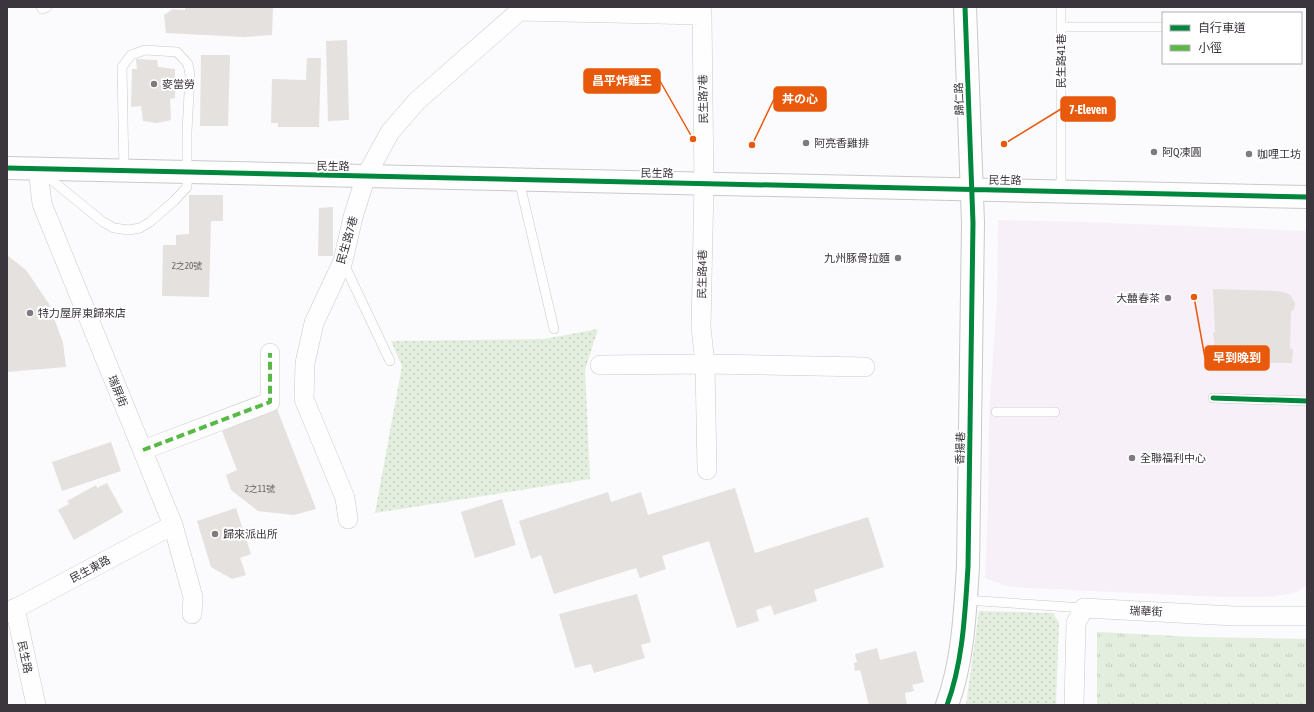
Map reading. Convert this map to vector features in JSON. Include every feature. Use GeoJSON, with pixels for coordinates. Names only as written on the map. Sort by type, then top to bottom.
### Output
{"type":"FeatureCollection","features":[{"type":"Feature","properties":{"kind":"street","name":"歸仁路"},"geometry":{"type":"LineString","coordinates":[[965,7],[972,190]]}},
{"type":"Feature","properties":{"kind":"street","name":"民生路7巷"},"geometry":{"type":"LineString","coordinates":[[348,519],[344,498],[304,399],[305,363],[314,322],[343,261],[366,176],[390,132],[417,101],[522,9],[701,11],[704,184]]}},
{"type":"Feature","properties":{"kind":"street","name":"民生路"},"geometry":{"type":"LineString","coordinates":[[7,168],[1307,197]]}},
{"type":"Feature","properties":{"kind":"street","name":"瑞屏街"},"geometry":{"type":"LineString","coordinates":[[38,169],[42,204],[173,525],[193,597],[192,614]]}},
{"type":"Feature","properties":{"kind":"street","name":"民生路4巷"},"geometry":{"type":"LineString","coordinates":[[704,184],[701,327],[705,364],[707,470]]}},
{"type":"Feature","properties":{"kind":"street","name":"香揚巷"},"geometry":{"type":"LineString","coordinates":[[946,705],[958,664],[966,600],[974,223],[972,190]]}},
{"type":"Feature","properties":{"kind":"street"},"geometry":{"type":"LineString","coordinates":[[143,450],[270,402],[270,353]]}},
{"type":"Feature","properties":{"kind":"street"},"geometry":{"type":"LineString","coordinates":[[600,365],[705,364],[865,367]]}},
{"type":"Feature","properties":{"kind":"street","name":"民生東路"},"geometry":{"type":"LineString","coordinates":[[11,610],[173,525]]}},
{"type":"Feature","properties":{"kind":"street"},"geometry":{"type":"LineString","coordinates":[[1074,705],[1076,623],[1084,608]]}},
{"type":"Feature","properties":{"kind":"street","name":"瑞華街"},"geometry":{"type":"LineString","coordinates":[[1084,608],[1234,616],[1307,616]]}},
{"type":"Feature","properties":{"kind":"street","name":"民生路"},"geometry":{"type":"LineString","coordinates":[[11,610],[36,705]]}},
{"type":"Feature","properties":{"kind":"lane"},"geometry":{"type":"LineString","coordinates":[[41,7],[42,9],[47,7]]}},
{"type":"Feature","properties":{"kind":"lane","name":"民生路41巷"},"geometry":{"type":"LineString","coordinates":[[1061,7],[1061,192]]}},
{"type":"Feature","properties":{"kind":"lane","name":"民生路41巷"},"geometry":{"type":"LineString","coordinates":[[1061,27],[1162,27]]}},
{"type":"Feature","properties":{"kind":"lane"},"geometry":{"type":"LineString","coordinates":[[38,169],[103,222],[114,228],[129,230],[140,228],[150,222],[174,201],[187,186],[187,131],[190,75],[188,64],[177,52],[145,50],[131,55],[122,67],[124,171]]}},
{"type":"Feature","properties":{"kind":"lane"},"geometry":{"type":"LineString","coordinates":[[519,180],[554,329]]}},
{"type":"Feature","properties":{"kind":"lane"},"geometry":{"type":"LineString","coordinates":[[343,261],[390,361]]}},
{"type":"Feature","properties":{"kind":"lane"},"geometry":{"type":"LineString","coordinates":[[1213,398],[1307,401]]}},
{"type":"Feature","properties":{"kind":"lane"},"geometry":{"type":"LineString","coordinates":[[996,412],[1055,412]]}},
{"type":"Feature","properties":{"kind":"lane"},"geometry":{"type":"LineString","coordinates":[[966,600],[1084,608]]}},
{"type":"Feature","properties":{"kind":"shaded area"},"geometry":{"type":"Polygon","coordinates":[[[998,220],[1306,231],[1307,586],[1295,593],[1268,597],[1222,597],[1025,588],[1006,586],[985,578],[988,507],[989,413],[997,299],[998,220]]]}},
{"type":"Feature","properties":{"kind":"green space"},"geometry":{"type":"Polygon","coordinates":[[[598,329],[585,370],[590,479],[375,513],[402,366],[391,341],[544,339],[598,329]]]}},
{"type":"Feature","properties":{"kind":"green space"},"geometry":{"type":"Polygon","coordinates":[[[979,611],[1053,613],[1059,623],[1056,705],[966,705],[979,611]]]}},
{"type":"Feature","properties":{"kind":"green space"},"geometry":{"type":"Polygon","coordinates":[[[1097,632],[1196,637],[1307,639],[1307,705],[1097,705],[1097,632]]]}},
{"type":"Feature","properties":{"kind":"building"},"geometry":{"type":"Polygon","coordinates":[[[185,7],[273,7],[272,35],[244,37],[166,33],[164,15],[173,9],[185,10],[185,7]]]}},
{"type":"Feature","properties":{"kind":"building"},"geometry":{"type":"Polygon","coordinates":[[[347,40],[349,120],[328,121],[326,41],[347,40]]]}},
{"type":"Feature","properties":{"kind":"building"},"geometry":{"type":"Polygon","coordinates":[[[201,55],[230,55],[228,126],[200,126],[201,55]]]}},
{"type":"Feature","properties":{"kind":"building"},"geometry":{"type":"Polygon","coordinates":[[[307,58],[321,58],[319,127],[278,127],[278,123],[271,123],[272,79],[306,80],[307,58]]]}},
{"type":"Feature","properties":{"kind":"building","name":"麥當勞"},"geometry":{"type":"Polygon","coordinates":[[[136,59],[157,60],[158,67],[175,69],[175,98],[170,99],[171,120],[157,123],[143,121],[141,106],[131,107],[132,69],[137,69],[136,59]]]}},
{"type":"Feature","properties":{"kind":"building"},"geometry":{"type":"Polygon","coordinates":[[[189,195],[223,195],[223,221],[211,221],[209,297],[162,296],[163,245],[176,245],[176,235],[189,234],[189,195]]]}},
{"type":"Feature","properties":{"kind":"building"},"geometry":{"type":"Polygon","coordinates":[[[333,207],[333,256],[318,256],[319,208],[333,207]]]}},
{"type":"Feature","properties":{"kind":"building","name":"特力屋屏東歸來店"},"geometry":{"type":"Polygon","coordinates":[[[7,255],[26,270],[49,304],[63,343],[66,367],[7,372],[7,255]]]}},
{"type":"Feature","properties":{"kind":"building"},"geometry":{"type":"Polygon","coordinates":[[[1213,289],[1277,291],[1287,293],[1291,296],[1295,303],[1294,310],[1291,311],[1290,349],[1293,349],[1292,363],[1216,363],[1213,332],[1215,333],[1213,289]]]}},
{"type":"Feature","properties":{"kind":"building"},"geometry":{"type":"Polygon","coordinates":[[[277,409],[316,509],[294,515],[258,511],[231,490],[226,475],[237,470],[222,431],[277,409]]]}},
{"type":"Feature","properties":{"kind":"building"},"geometry":{"type":"Polygon","coordinates":[[[111,442],[121,471],[62,491],[52,462],[111,442]]]}},
{"type":"Feature","properties":{"kind":"building"},"geometry":{"type":"Polygon","coordinates":[[[107,483],[123,512],[74,540],[58,510],[69,504],[67,501],[96,485],[97,488],[107,483]]]}},
{"type":"Feature","properties":{"kind":"building"},"geometry":{"type":"Polygon","coordinates":[[[735,488],[755,553],[868,517],[884,567],[814,590],[817,601],[774,615],[771,605],[756,610],[759,621],[737,628],[709,541],[662,556],[666,569],[640,578],[636,568],[554,594],[541,555],[531,559],[519,521],[608,492],[611,502],[641,492],[648,515],[735,488]]]}},
{"type":"Feature","properties":{"kind":"building"},"geometry":{"type":"Polygon","coordinates":[[[502,499],[516,545],[475,558],[461,512],[502,499]]]}},
{"type":"Feature","properties":{"kind":"building"},"geometry":{"type":"Polygon","coordinates":[[[236,508],[251,554],[240,558],[246,575],[232,579],[211,567],[197,521],[236,508]]]}},
{"type":"Feature","properties":{"kind":"building"},"geometry":{"type":"Polygon","coordinates":[[[637,594],[651,642],[641,645],[645,658],[594,673],[591,664],[575,668],[559,614],[637,594]]]}},
{"type":"Feature","properties":{"kind":"building"},"geometry":{"type":"Polygon","coordinates":[[[877,648],[880,660],[916,651],[924,682],[912,685],[914,691],[905,693],[907,705],[869,705],[860,670],[855,671],[854,663],[857,662],[855,654],[877,648]]]}},
{"type":"Feature","properties":{"kind":"marked path"},"geometry":{"type":"LineString","coordinates":[[143,450],[270,402],[270,353]]}},
{"type":"Feature","properties":{"kind":"cycle path"},"geometry":{"type":"LineString","coordinates":[[947,705],[957,672],[960,655],[968,567],[973,223],[965,7]]}},
{"type":"Feature","properties":{"kind":"cycle path"},"geometry":{"type":"LineString","coordinates":[[7,168],[1307,197]]}},
{"type":"Feature","properties":{"kind":"cycle path"},"geometry":{"type":"LineString","coordinates":[[1213,398],[1307,401]]}},
{"type":"Feature","properties":{"kind":"place","name":"麥當勞"},"geometry":{"type":"Point","coordinates":[154,84]}},
{"type":"Feature","properties":{"kind":"place","name":"昌平炸雞王"},"geometry":{"type":"Point","coordinates":[693,139]}},
{"type":"Feature","properties":{"kind":"place","name":"阿亮香雞排"},"geometry":{"type":"Point","coordinates":[806,143]}},
{"type":"Feature","properties":{"kind":"place","name":"7-Eleven"},"geometry":{"type":"Point","coordinates":[1004,144]}},
{"type":"Feature","properties":{"kind":"place","name":"丼の心"},"geometry":{"type":"Point","coordinates":[752,145]}},
{"type":"Feature","properties":{"kind":"place","name":"阿Q凍圓"},"geometry":{"type":"Point","coordinates":[1154,152]}},
{"type":"Feature","properties":{"kind":"place","name":"咖哩工坊"},"geometry":{"type":"Point","coordinates":[1249,154]}},
{"type":"Feature","properties":{"kind":"place","name":"九州豚骨拉麵"},"geometry":{"type":"Point","coordinates":[898,258]}},
{"type":"Feature","properties":{"kind":"place","name":"早到晚到"},"geometry":{"type":"Point","coordinates":[1194,297]}},
{"type":"Feature","properties":{"kind":"place","name":"大囍春茶"},"geometry":{"type":"Point","coordinates":[1168,298]}},
{"type":"Feature","properties":{"kind":"place","name":"特力屋屏東歸來店"},"geometry":{"type":"Point","coordinates":[30,313]}},
{"type":"Feature","properties":{"kind":"place","name":"全聯福利中心"},"geometry":{"type":"Point","coordinates":[1132,458]}},
{"type":"Feature","properties":{"kind":"place","name":"歸來派出所"},"geometry":{"type":"Point","coordinates":[215,534]}}]}
